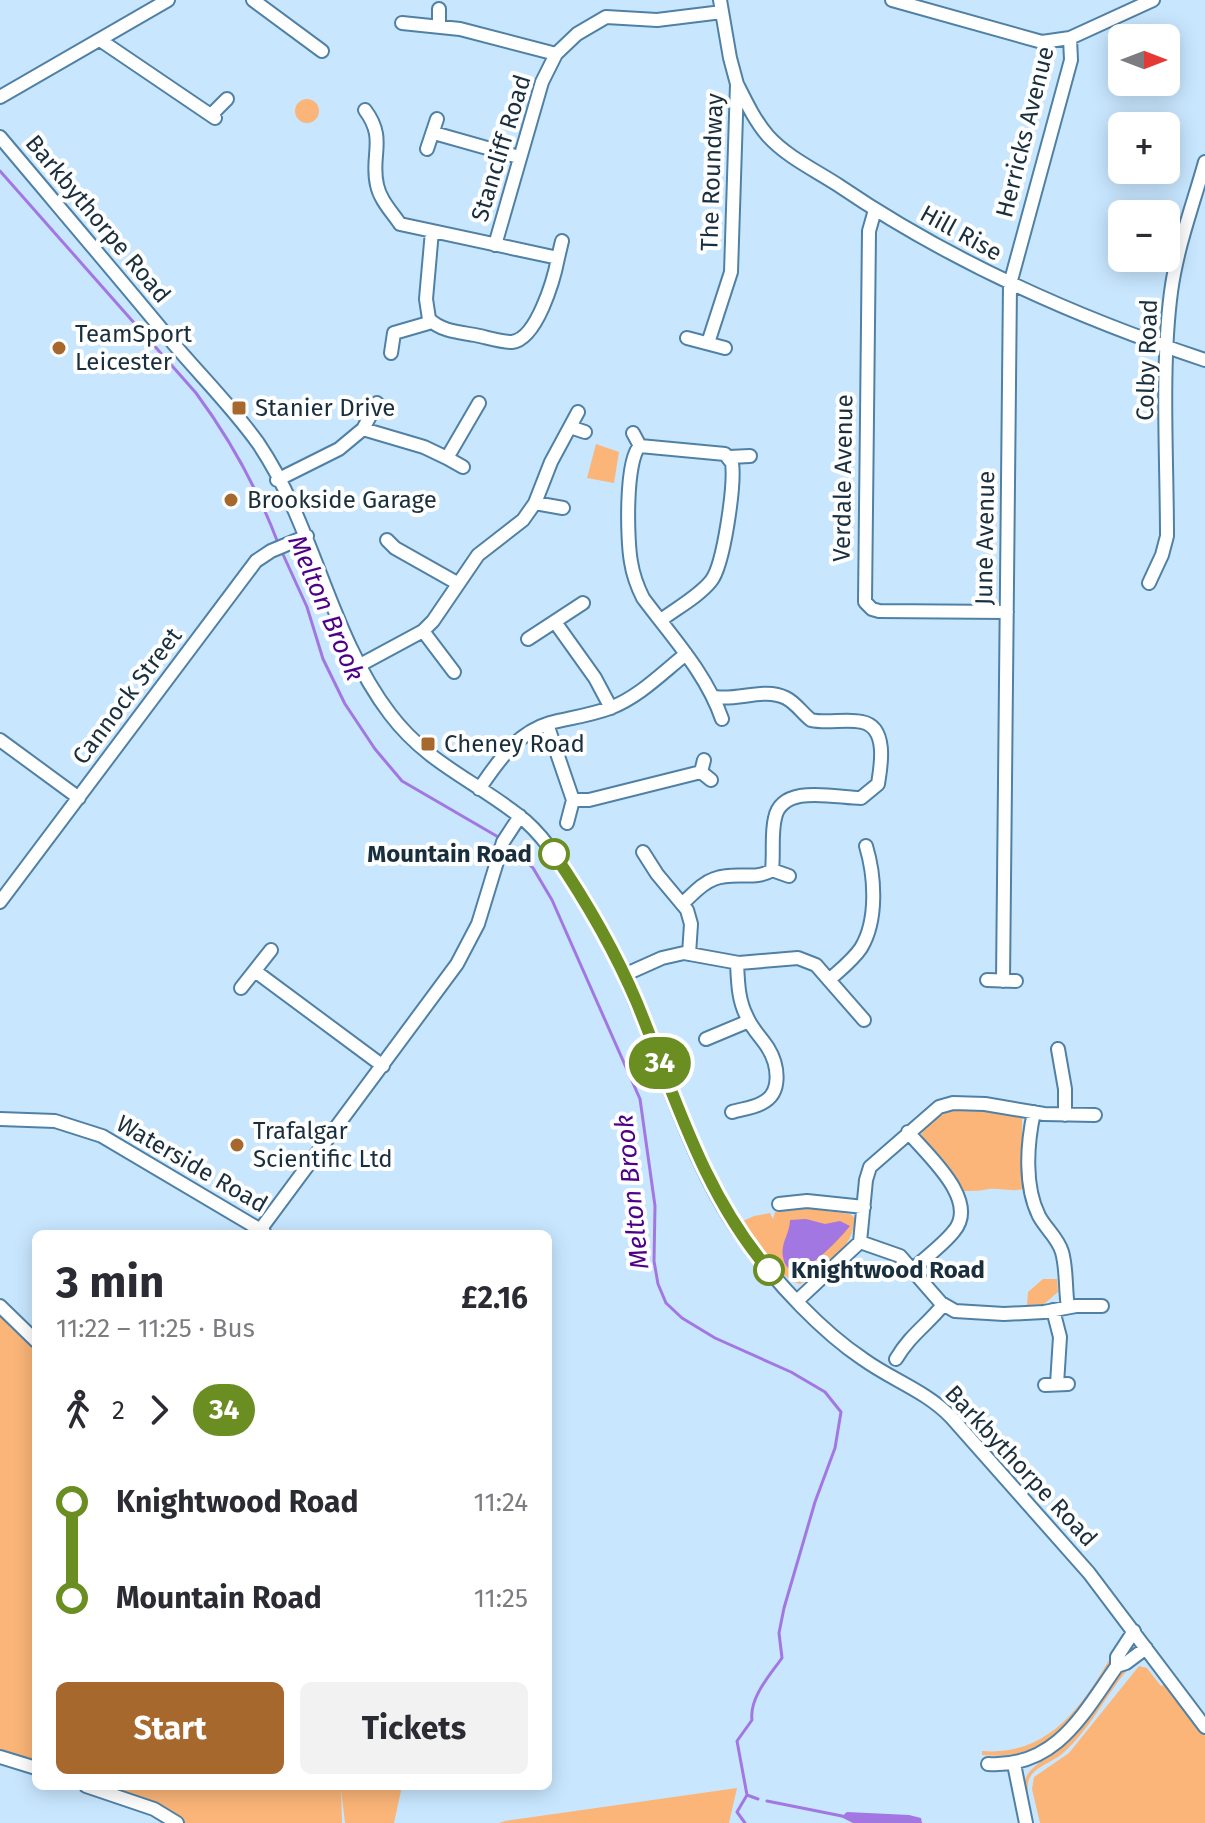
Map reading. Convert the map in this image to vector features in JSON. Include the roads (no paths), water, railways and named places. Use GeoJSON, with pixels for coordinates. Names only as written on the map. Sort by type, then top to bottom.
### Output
{"type":"FeatureCollection","features":[{"type":"Feature","properties":{"kind":"street"},"geometry":{"type":"LineString","coordinates":[[0,97],[168,0]]}},
{"type":"Feature","properties":{"kind":"street"},"geometry":{"type":"LineString","coordinates":[[253,0],[319,42]]}},
{"type":"Feature","properties":{"kind":"street"},"geometry":{"type":"LineString","coordinates":[[892,0],[1042,42],[1070,38],[1153,0]]}},
{"type":"Feature","properties":{"kind":"street","name":"Stancliff Road"},"geometry":{"type":"LineString","coordinates":[[495,245],[542,82],[556,54],[577,34],[606,17],[657,20],[721,6]]}},
{"type":"Feature","properties":{"kind":"street","name":"The Roundway"},"geometry":{"type":"LineString","coordinates":[[708,343],[731,272],[737,84],[721,6]]}},
{"type":"Feature","properties":{"kind":"street"},"geometry":{"type":"LineString","coordinates":[[439,9],[439,27]]}},
{"type":"Feature","properties":{"kind":"street"},"geometry":{"type":"LineString","coordinates":[[402,23],[502,38],[556,54]]}},
{"type":"Feature","properties":{"kind":"street","name":"Herricks Avenue"},"geometry":{"type":"LineString","coordinates":[[1010,284],[1071,60],[1070,38]]}},
{"type":"Feature","properties":{"kind":"street"},"geometry":{"type":"LineString","coordinates":[[100,40],[213,116],[227,99]]}},
{"type":"Feature","properties":{"kind":"street","name":"Hill Rise"},"geometry":{"type":"LineString","coordinates":[[737,84],[769,137],[790,155],[875,210],[1010,284],[1205,360]]}},
{"type":"Feature","properties":{"kind":"street"},"geometry":{"type":"LineString","coordinates":[[365,110],[382,129],[378,140],[376,175],[381,196],[400,224],[558,258]]}},
{"type":"Feature","properties":{"kind":"street"},"geometry":{"type":"LineString","coordinates":[[427,149],[437,119]]}},
{"type":"Feature","properties":{"kind":"street"},"geometry":{"type":"LineString","coordinates":[[736,135],[759,124]]}},
{"type":"Feature","properties":{"kind":"street"},"geometry":{"type":"LineString","coordinates":[[434,133],[519,157]]}},
{"type":"Feature","properties":{"kind":"street","name":"Barkbythorpe Road"},"geometry":{"type":"LineString","coordinates":[[0,137],[258,444],[307,536],[360,665],[376,696],[417,745],[443,767],[520,816],[543,840],[574,883],[624,975],[675,1104],[722,1203],[748,1245],[798,1300],[851,1351],[928,1396],[944,1410],[1083,1565],[1205,1727]]}},
{"type":"Feature","properties":{"kind":"street","name":"Colby Road"},"geometry":{"type":"LineString","coordinates":[[1149,583],[1167,536],[1171,291],[1179,249],[1205,162]]}},
{"type":"Feature","properties":{"kind":"street","name":"Verdale Avenue"},"geometry":{"type":"LineString","coordinates":[[875,210],[869,231],[865,602],[879,611],[1007,612]]}},
{"type":"Feature","properties":{"kind":"street"},"geometry":{"type":"LineString","coordinates":[[432,231],[426,299],[426,309],[432,322],[444,329],[505,341],[521,339],[529,333],[555,276],[562,241]]}},
{"type":"Feature","properties":{"kind":"street","name":"June Avenue"},"geometry":{"type":"LineString","coordinates":[[987,980],[1010,981],[1000,791],[1007,612],[1010,284]]}},
{"type":"Feature","properties":{"kind":"street"},"geometry":{"type":"LineString","coordinates":[[391,353],[394,333],[432,322]]}},
{"type":"Feature","properties":{"kind":"street"},"geometry":{"type":"LineString","coordinates":[[687,338],[725,348]]}},
{"type":"Feature","properties":{"kind":"street"},"geometry":{"type":"LineString","coordinates":[[277,480],[339,449],[363,429],[377,403]]}},
{"type":"Feature","properties":{"kind":"street"},"geometry":{"type":"LineString","coordinates":[[447,458],[479,403]]}},
{"type":"Feature","properties":{"kind":"street"},"geometry":{"type":"LineString","coordinates":[[360,665],[423,631],[478,555],[523,520],[535,503],[551,462],[578,412]]}},
{"type":"Feature","properties":{"kind":"street"},"geometry":{"type":"LineString","coordinates":[[570,427],[585,432]]}},
{"type":"Feature","properties":{"kind":"street"},"geometry":{"type":"LineString","coordinates":[[363,429],[424,447],[463,467]]}},
{"type":"Feature","properties":{"kind":"street"},"geometry":{"type":"LineString","coordinates":[[633,433],[640,446]]}},
{"type":"Feature","properties":{"kind":"street"},"geometry":{"type":"LineString","coordinates":[[722,719],[715,697],[643,598],[636,583],[630,559],[631,460],[640,446],[725,454],[729,457],[750,456]]}},
{"type":"Feature","properties":{"kind":"street"},"geometry":{"type":"LineString","coordinates":[[661,620],[710,583],[718,571],[733,470],[729,457]]}},
{"type":"Feature","properties":{"kind":"street"},"geometry":{"type":"LineString","coordinates":[[535,503],[563,508]]}},
{"type":"Feature","properties":{"kind":"street","name":"Cannock Street"},"geometry":{"type":"LineString","coordinates":[[0,902],[256,561],[307,536]]}},
{"type":"Feature","properties":{"kind":"street"},"geometry":{"type":"LineString","coordinates":[[390,549],[457,583]]}},
{"type":"Feature","properties":{"kind":"street"},"geometry":{"type":"LineString","coordinates":[[1144,557],[1159,563]]}},
{"type":"Feature","properties":{"kind":"street"},"geometry":{"type":"LineString","coordinates":[[528,639],[583,603]]}},
{"type":"Feature","properties":{"kind":"street"},"geometry":{"type":"LineString","coordinates":[[555,622],[595,678],[611,708]]}},
{"type":"Feature","properties":{"kind":"street"},"geometry":{"type":"LineString","coordinates":[[423,631],[454,672]]}},
{"type":"Feature","properties":{"kind":"street"},"geometry":{"type":"LineString","coordinates":[[479,789],[510,747],[534,730],[611,708],[637,694],[686,654]]}},
{"type":"Feature","properties":{"kind":"street"},"geometry":{"type":"LineString","coordinates":[[715,697],[730,699],[776,694],[794,703],[811,720],[863,722],[872,726],[880,741],[878,784],[868,794],[861,798],[801,794],[779,808],[775,818],[772,870]]}},
{"type":"Feature","properties":{"kind":"street"},"geometry":{"type":"LineString","coordinates":[[547,724],[573,800],[567,823]]}},
{"type":"Feature","properties":{"kind":"street"},"geometry":{"type":"LineString","coordinates":[[0,740],[79,798]]}},
{"type":"Feature","properties":{"kind":"street"},"geometry":{"type":"LineString","coordinates":[[573,800],[589,800],[705,770]]}},
{"type":"Feature","properties":{"kind":"street"},"geometry":{"type":"LineString","coordinates":[[264,1230],[457,964],[474,936],[501,850],[520,816]]}},
{"type":"Feature","properties":{"kind":"street"},"geometry":{"type":"LineString","coordinates":[[829,980],[858,952],[866,937],[871,917],[866,888],[866,846]]}},
{"type":"Feature","properties":{"kind":"street"},"geometry":{"type":"LineString","coordinates":[[643,852],[662,870],[683,903],[691,924],[689,954]]}},
{"type":"Feature","properties":{"kind":"street"},"geometry":{"type":"LineString","coordinates":[[683,903],[702,885],[715,878],[759,876],[772,870],[789,876]]}},
{"type":"Feature","properties":{"kind":"street"},"geometry":{"type":"LineString","coordinates":[[241,988],[271,950]]}},
{"type":"Feature","properties":{"kind":"street"},"geometry":{"type":"LineString","coordinates":[[624,975],[664,957],[689,954],[737,963],[798,958],[816,965],[861,1012]]}},
{"type":"Feature","properties":{"kind":"street"},"geometry":{"type":"LineString","coordinates":[[732,1112],[767,1106],[776,1086],[776,1070],[769,1050],[749,1021],[739,996],[737,963]]}},
{"type":"Feature","properties":{"kind":"street"},"geometry":{"type":"LineString","coordinates":[[255,971],[383,1066]]}},
{"type":"Feature","properties":{"kind":"street"},"geometry":{"type":"LineString","coordinates":[[703,1041],[749,1021]]}},
{"type":"Feature","properties":{"kind":"street"},"geometry":{"type":"LineString","coordinates":[[1063,1056],[1065,1115]]}},
{"type":"Feature","properties":{"kind":"street"},"geometry":{"type":"LineString","coordinates":[[798,1300],[860,1242],[870,1167],[932,1112],[945,1104],[992,1104],[1034,1112],[1095,1115]]}},
{"type":"Feature","properties":{"kind":"street"},"geometry":{"type":"LineString","coordinates":[[1034,1112],[1030,1143],[1031,1192],[1040,1217],[1062,1251],[1068,1307]]}},
{"type":"Feature","properties":{"kind":"street","name":"Waterside Road"},"geometry":{"type":"LineString","coordinates":[[0,1119],[55,1121],[102,1136],[260,1230]]}},
{"type":"Feature","properties":{"kind":"street"},"geometry":{"type":"LineString","coordinates":[[908,1132],[958,1192],[961,1206],[957,1229],[913,1269]]}},
{"type":"Feature","properties":{"kind":"street"},"geometry":{"type":"LineString","coordinates":[[786,1199],[864,1207]]}},
{"type":"Feature","properties":{"kind":"street"},"geometry":{"type":"LineString","coordinates":[[860,1242],[894,1252],[913,1269],[943,1305],[959,1311],[991,1313],[1102,1306]]}},
{"type":"Feature","properties":{"kind":"street"},"geometry":{"type":"LineString","coordinates":[[896,1359],[909,1338],[930,1321],[943,1305]]}},
{"type":"Feature","properties":{"kind":"street"},"geometry":{"type":"LineString","coordinates":[[0,1306],[32,1337]]}},
{"type":"Feature","properties":{"kind":"street"},"geometry":{"type":"LineString","coordinates":[[1053,1310],[1060,1337],[1057,1384]]}},
{"type":"Feature","properties":{"kind":"street"},"geometry":{"type":"LineString","coordinates":[[988,1764],[1014,1764],[1045,1752],[1064,1737],[1117,1666],[1117,1657],[1134,1631]]}},
{"type":"Feature","properties":{"kind":"street"},"geometry":{"type":"LineString","coordinates":[[1117,1666],[1146,1648]]}},
{"type":"Feature","properties":{"kind":"street"},"geometry":{"type":"LineString","coordinates":[[0,1757],[32,1767]]}},
{"type":"Feature","properties":{"kind":"street"},"geometry":{"type":"LineString","coordinates":[[1014,1764],[1026,1823]]}},
{"type":"Feature","properties":{"kind":"street"},"geometry":{"type":"LineString","coordinates":[[98,1790],[149,1807],[177,1823]]}},
{"type":"Feature","properties":{"kind":"waterway","name":"Melton Brook"},"geometry":{"type":"LineString","coordinates":[[0,171],[196,393],[242,465],[278,543]]}},
{"type":"Feature","properties":{"kind":"waterway","name":"Melton Brook"},"geometry":{"type":"LineString","coordinates":[[281,550],[307,607],[323,659],[345,704],[375,749],[402,781],[500,838]]}},
{"type":"Feature","properties":{"kind":"waterway","name":"Melton Brook"},"geometry":{"type":"LineString","coordinates":[[506,843],[533,868],[552,900],[640,1099],[655,1206],[654,1261],[658,1284],[666,1303],[682,1318],[715,1338],[791,1372],[825,1392],[841,1412],[835,1448],[815,1502],[784,1608],[779,1633],[782,1658],[761,1687],[754,1703],[752,1720],[737,1741],[747,1795],[737,1812],[745,1823]]}},
{"type":"Feature","properties":{"kind":"waterway"},"geometry":{"type":"LineString","coordinates":[[747,1795],[758,1799]]}},
{"type":"Feature","properties":{"kind":"waterway"},"geometry":{"type":"LineString","coordinates":[[767,1801],[842,1816]]}},
{"type":"Feature","properties":{"kind":"place","name":"TeamSport Leicester"},"geometry":{"type":"Point","coordinates":[59,348]}},
{"type":"Feature","properties":{"kind":"place","name":"Stanier Drive"},"geometry":{"type":"Point","coordinates":[239,408]}},
{"type":"Feature","properties":{"kind":"place","name":"Brookside Garage"},"geometry":{"type":"Point","coordinates":[231,500]}},
{"type":"Feature","properties":{"kind":"place","name":"Cheney Road"},"geometry":{"type":"Point","coordinates":[428,744]}},
{"type":"Feature","properties":{"kind":"place","name":"Mountain Road"},"geometry":{"type":"Point","coordinates":[554,854]}},
{"type":"Feature","properties":{"kind":"place","name":"Trafalgar Scientific Ltd"},"geometry":{"type":"Point","coordinates":[237,1145]}},
{"type":"Feature","properties":{"kind":"place","name":"Knightwood Road"},"geometry":{"type":"Point","coordinates":[769,1270]}}]}
